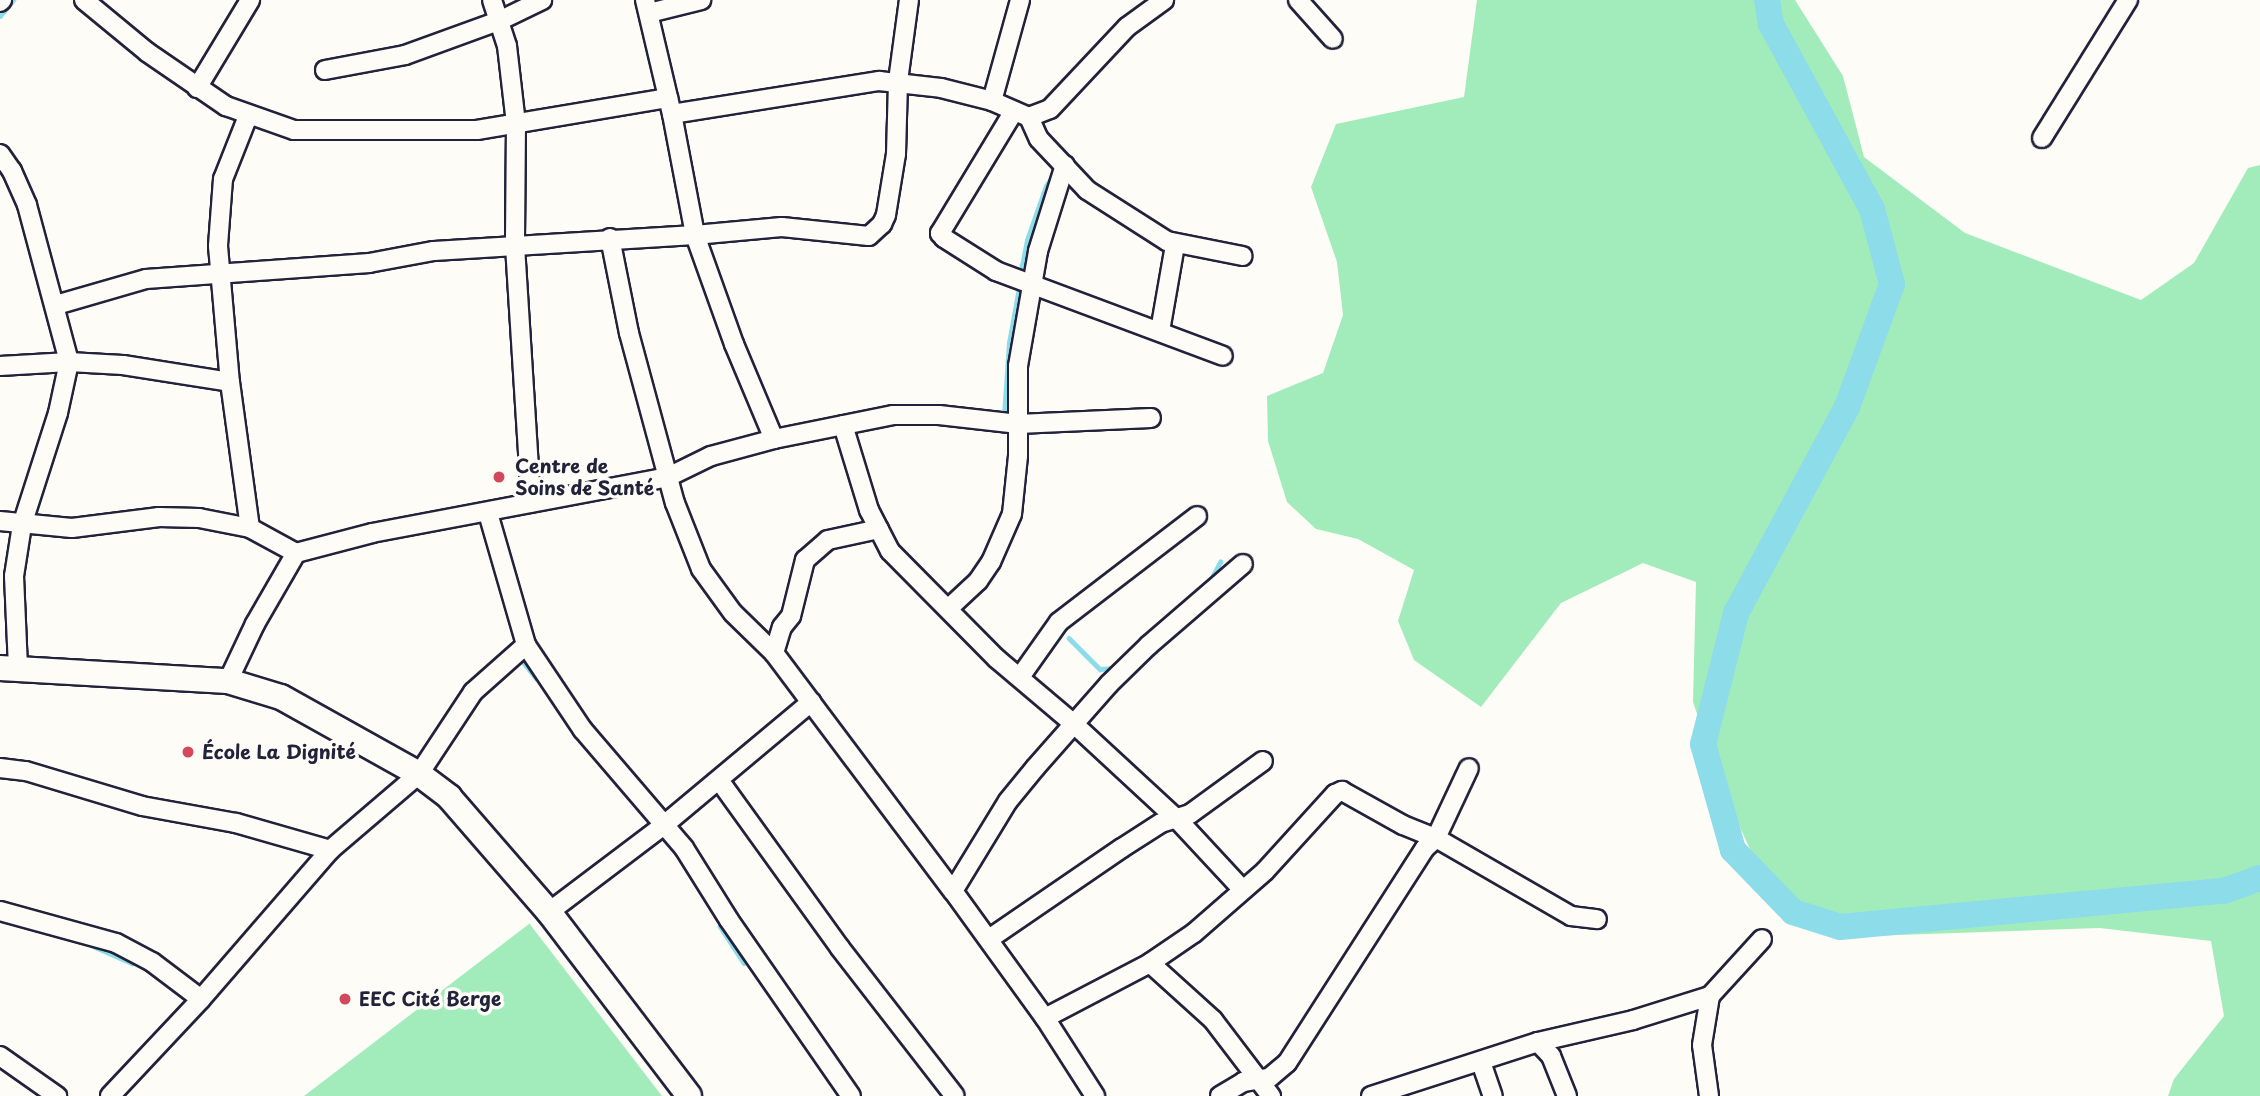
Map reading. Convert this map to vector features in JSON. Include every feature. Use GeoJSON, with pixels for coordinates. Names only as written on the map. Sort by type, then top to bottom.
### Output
{"type":"FeatureCollection","features":[{"type":"Feature","properties":{"kind":"main road"},"geometry":{"type":"LineString","coordinates":[[9,668],[228,681],[281,697],[419,774],[449,797],[549,912],[689,1096]]}},
{"type":"Feature","properties":{"kind":"street"},"geometry":{"type":"LineString","coordinates":[[84,0],[147,52],[197,88],[248,116],[294,130],[477,130],[879,81],[898,81],[941,88],[992,102],[1022,114],[1050,109],[1127,26],[1164,0]]}},
{"type":"Feature","properties":{"kind":"street"},"geometry":{"type":"LineString","coordinates":[[197,88],[250,0]]}},
{"type":"Feature","properties":{"kind":"street"},"geometry":{"type":"LineString","coordinates":[[492,0],[501,20],[516,124],[515,246],[531,503]]}},
{"type":"Feature","properties":{"kind":"street"},"geometry":{"type":"LineString","coordinates":[[325,70],[405,55],[501,20],[542,0]]}},
{"type":"Feature","properties":{"kind":"street"},"geometry":{"type":"LineString","coordinates":[[701,0],[647,6],[695,235],[734,344],[774,439]]}},
{"type":"Feature","properties":{"kind":"street"},"geometry":{"type":"LineString","coordinates":[[56,305],[146,279],[220,271],[369,263],[434,251],[782,227],[857,236],[876,232],[886,215],[896,155],[898,81],[909,0]]}},
{"type":"Feature","properties":{"kind":"street"},"geometry":{"type":"LineString","coordinates":[[992,102],[1020,0]]}},
{"type":"Feature","properties":{"kind":"street"},"geometry":{"type":"LineString","coordinates":[[1132,0],[1148,11]]}},
{"type":"Feature","properties":{"kind":"street"},"geometry":{"type":"LineString","coordinates":[[1298,0],[1333,39]]}},
{"type":"Feature","properties":{"kind":"street"},"geometry":{"type":"LineString","coordinates":[[2042,138],[2128,0]]}},
{"type":"Feature","properties":{"kind":"street"},"geometry":{"type":"LineString","coordinates":[[1022,114],[1033,131],[1087,190],[1175,245],[1243,256]]}},
{"type":"Feature","properties":{"kind":"street"},"geometry":{"type":"LineString","coordinates":[[1022,114],[940,233],[947,241],[996,271],[1223,356]]}},
{"type":"Feature","properties":{"kind":"street"},"geometry":{"type":"LineString","coordinates":[[248,116],[223,179],[219,213],[220,271],[230,382],[250,528]]}},
{"type":"Feature","properties":{"kind":"street"},"geometry":{"type":"LineString","coordinates":[[0,154],[12,171],[27,205],[56,305],[69,362],[58,413],[22,525],[14,576],[9,668]]}},
{"type":"Feature","properties":{"kind":"street"},"geometry":{"type":"LineString","coordinates":[[949,608],[978,581],[1005,533],[1016,492],[1018,366],[1027,283],[1065,165]]}},
{"type":"Feature","properties":{"kind":"street"},"geometry":{"type":"LineString","coordinates":[[610,238],[629,333],[668,477],[701,569],[733,613],[774,653],[989,939],[1045,1018],[1095,1096]]}},
{"type":"Feature","properties":{"kind":"street"},"geometry":{"type":"LineString","coordinates":[[1160,331],[1175,245]]}},
{"type":"Feature","properties":{"kind":"street"},"geometry":{"type":"LineString","coordinates":[[0,366],[69,362],[168,370],[230,382]]}},
{"type":"Feature","properties":{"kind":"street"},"geometry":{"type":"LineString","coordinates":[[0,521],[72,528],[159,517],[199,518],[250,528],[296,553],[372,533],[668,477],[711,456],[774,439],[893,415],[939,415],[1018,424],[1151,418]]}},
{"type":"Feature","properties":{"kind":"street"},"geometry":{"type":"LineString","coordinates":[[843,425],[869,510],[890,551],[997,659],[1075,725],[1177,820],[1242,889]]}},
{"type":"Feature","properties":{"kind":"street"},"geometry":{"type":"LineString","coordinates":[[488,513],[526,645],[583,730],[684,848],[729,920],[851,1096]]}},
{"type":"Feature","properties":{"kind":"street"},"geometry":{"type":"LineString","coordinates":[[1020,677],[1059,622],[1197,516]]}},
{"type":"Feature","properties":{"kind":"street"},"geometry":{"type":"LineString","coordinates":[[774,653],[782,627],[791,616],[805,560],[828,540],[879,529]]}},
{"type":"Feature","properties":{"kind":"street"},"geometry":{"type":"LineString","coordinates":[[228,681],[255,624],[296,553]]}},
{"type":"Feature","properties":{"kind":"street"},"geometry":{"type":"LineString","coordinates":[[953,891],[1008,801],[1110,684],[1149,645],[1243,564]]}},
{"type":"Feature","properties":{"kind":"street"},"geometry":{"type":"LineString","coordinates":[[110,1096],[201,999],[330,850],[419,774],[472,692],[526,645]]}},
{"type":"Feature","properties":{"kind":"street"},"geometry":{"type":"LineString","coordinates":[[549,912],[664,825],[811,702]]}},
{"type":"Feature","properties":{"kind":"street"},"geometry":{"type":"LineString","coordinates":[[989,939],[1122,848],[1161,823],[1177,820],[1220,794],[1264,761]]}},
{"type":"Feature","properties":{"kind":"street"},"geometry":{"type":"LineString","coordinates":[[0,768],[26,771],[142,806],[236,823],[330,850]]}},
{"type":"Feature","properties":{"kind":"street"},"geometry":{"type":"LineString","coordinates":[[1220,1096],[1243,1082],[1261,1081],[1279,1072],[1287,1063],[1424,848],[1436,838],[1469,768]]}},
{"type":"Feature","properties":{"kind":"street"},"geometry":{"type":"LineString","coordinates":[[719,780],[840,948],[955,1096]]}},
{"type":"Feature","properties":{"kind":"street"},"geometry":{"type":"LineString","coordinates":[[1045,1018],[1150,963],[1194,933],[1273,863],[1335,794],[1342,791],[1403,825],[1436,838],[1571,916],[1597,919]]}},
{"type":"Feature","properties":{"kind":"street"},"geometry":{"type":"LineString","coordinates":[[0,911],[116,943],[152,962],[201,999]]}},
{"type":"Feature","properties":{"kind":"street"},"geometry":{"type":"LineString","coordinates":[[1372,1096],[1538,1042],[1633,1020],[1710,996],[1762,939]]}},
{"type":"Feature","properties":{"kind":"street"},"geometry":{"type":"LineString","coordinates":[[1150,963],[1213,1020],[1271,1096]]}},
{"type":"Feature","properties":{"kind":"street"},"geometry":{"type":"LineString","coordinates":[[1709,1096],[1702,1045],[1710,996]]}},
{"type":"Feature","properties":{"kind":"street"},"geometry":{"type":"LineString","coordinates":[[1538,1042],[1551,1056],[1567,1096]]}},
{"type":"Feature","properties":{"kind":"street"},"geometry":{"type":"LineString","coordinates":[[0,1056],[57,1096]]}},
{"type":"Feature","properties":{"kind":"street"},"geometry":{"type":"LineString","coordinates":[[1481,1062],[1493,1096]]}},
{"type":"Feature","properties":{"kind":"green space"},"geometry":{"type":"Polygon","coordinates":[[[1477,0],[1795,0],[1843,76],[1864,157],[1965,233],[2141,300],[2194,263],[2248,168],[2260,165],[2260,1096],[2168,1096],[2174,1079],[2224,1016],[2211,941],[2100,928],[1841,937],[1768,888],[1724,793],[1693,702],[1696,582],[1643,563],[1561,603],[1481,707],[1414,660],[1398,621],[1414,570],[1358,539],[1316,529],[1287,502],[1268,441],[1267,396],[1323,373],[1343,315],[1337,262],[1311,187],[1336,124],[1464,97],[1477,0]]]}},
{"type":"Feature","properties":{"kind":"green space"},"geometry":{"type":"Polygon","coordinates":[[[529,924],[662,1096],[304,1096],[529,924]]]}},
{"type":"Feature","properties":{"kind":"waterway"},"geometry":{"type":"LineString","coordinates":[[0,16],[13,0]]}},
{"type":"Feature","properties":{"kind":"waterway"},"geometry":{"type":"LineString","coordinates":[[1767,0],[1771,24],[1872,209],[1892,284],[1847,407],[1736,613],[1703,744],[1733,850],[1793,912],[1840,927],[2224,891],[2260,878]]}},
{"type":"Feature","properties":{"kind":"waterway"},"geometry":{"type":"LineString","coordinates":[[1028,276],[1022,266],[1027,240],[1046,186],[1059,166]]}},
{"type":"Feature","properties":{"kind":"waterway"},"geometry":{"type":"LineString","coordinates":[[1004,416],[1009,343],[1019,288],[1023,286]]}},
{"type":"Feature","properties":{"kind":"waterway"},"geometry":{"type":"LineString","coordinates":[[1209,583],[1220,562]]}},
{"type":"Feature","properties":{"kind":"waterway"},"geometry":{"type":"LineString","coordinates":[[1069,638],[1100,669],[1114,668]]}},
{"type":"Feature","properties":{"kind":"waterway"},"geometry":{"type":"LineString","coordinates":[[518,662],[522,660],[536,678]]}},
{"type":"Feature","properties":{"kind":"waterway"},"geometry":{"type":"LineString","coordinates":[[720,926],[744,963]]}},
{"type":"Feature","properties":{"kind":"waterway"},"geometry":{"type":"LineString","coordinates":[[93,946],[132,963]]}},
{"type":"Feature","properties":{"kind":"place","name":"Centre de Soins de Santé"},"geometry":{"type":"Point","coordinates":[499,477]}},
{"type":"Feature","properties":{"kind":"place","name":"École La Dignité"},"geometry":{"type":"Point","coordinates":[188,752]}},
{"type":"Feature","properties":{"kind":"place","name":"EEC Cité Berge"},"geometry":{"type":"Point","coordinates":[345,999]}}]}
